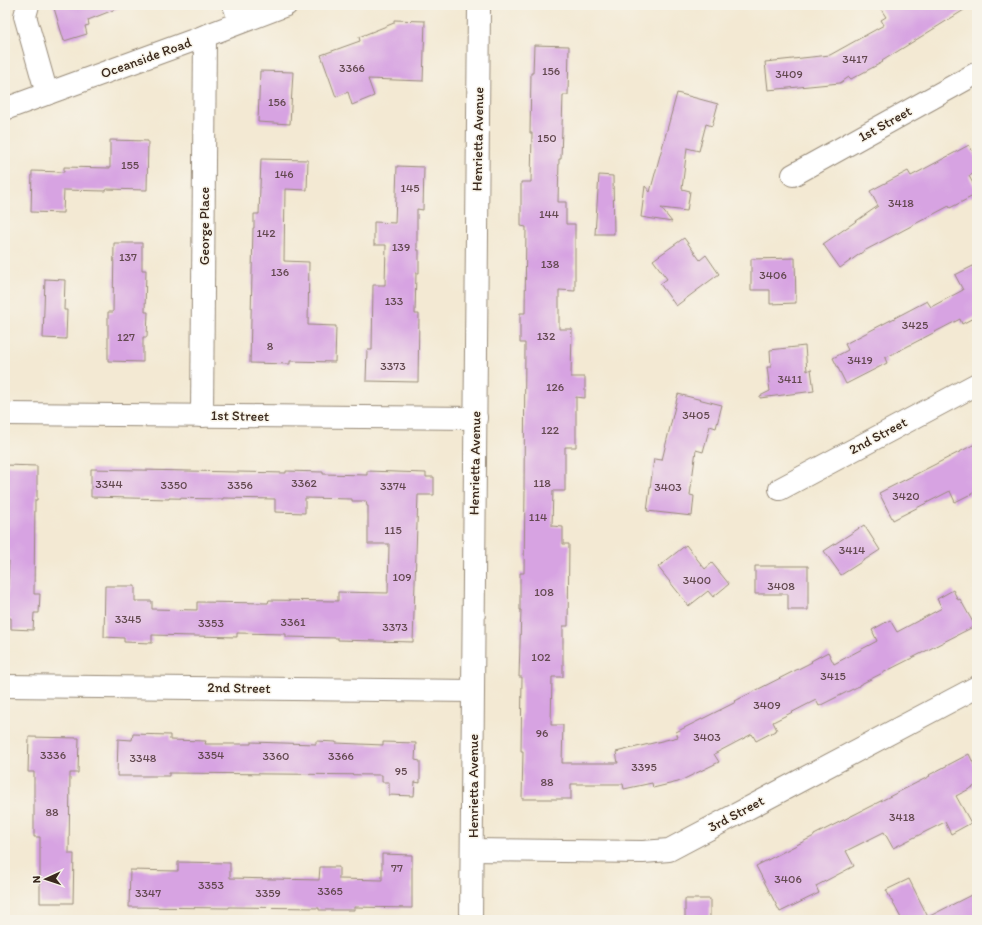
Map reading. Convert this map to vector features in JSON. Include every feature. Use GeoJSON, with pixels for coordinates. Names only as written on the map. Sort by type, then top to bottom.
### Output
{"type":"FeatureCollection","features":[{"type":"Feature","properties":{"kind":"street"},"geometry":{"type":"LineString","coordinates":[[28,5],[25,16],[47,94]]}},
{"type":"Feature","properties":{"kind":"street","name":"Oceanside Road"},"geometry":{"type":"LineString","coordinates":[[5,109],[205,36],[237,14],[286,5]]}},
{"type":"Feature","properties":{"kind":"street","name":"Henrietta Avenue"},"geometry":{"type":"LineString","coordinates":[[471,920],[479,5]]}},
{"type":"Feature","properties":{"kind":"street","name":"George Place"},"geometry":{"type":"LineString","coordinates":[[202,416],[205,36]]}},
{"type":"Feature","properties":{"kind":"street","name":"1st Street"},"geometry":{"type":"LineString","coordinates":[[793,175],[977,73]]}},
{"type":"Feature","properties":{"kind":"street","name":"2nd Street"},"geometry":{"type":"LineString","coordinates":[[780,489],[977,384]]}},
{"type":"Feature","properties":{"kind":"street","name":"1st Street"},"geometry":{"type":"LineString","coordinates":[[5,414],[476,418]]}},
{"type":"Feature","properties":{"kind":"street","name":"2nd Street"},"geometry":{"type":"LineString","coordinates":[[5,686],[473,690]]}},
{"type":"Feature","properties":{"kind":"street","name":"3rd Street"},"geometry":{"type":"LineString","coordinates":[[472,850],[643,852],[669,850],[977,687]]}},
{"type":"Feature","properties":{"kind":"building"},"geometry":{"type":"Polygon","coordinates":[[[53,5],[121,5],[121,7],[88,20],[89,25],[85,26],[87,34],[64,41],[53,5]]]}},
{"type":"Feature","properties":{"kind":"building"},"geometry":{"type":"Polygon","coordinates":[[[878,5],[972,5],[882,61],[883,62],[851,79],[849,77],[840,83],[768,90],[765,62],[830,55],[884,25],[881,20],[886,17],[878,5]]]}},
{"type":"Feature","properties":{"kind":"building"},"geometry":{"type":"Polygon","coordinates":[[[394,20],[425,21],[423,81],[368,79],[374,96],[352,105],[348,92],[336,97],[321,55],[360,41],[359,37],[394,23],[394,20]]]}},
{"type":"Feature","properties":{"kind":"building"},"geometry":{"type":"Polygon","coordinates":[[[534,45],[569,46],[568,95],[563,95],[558,202],[566,202],[566,224],[575,224],[575,291],[559,290],[559,329],[572,329],[571,377],[585,377],[585,398],[576,397],[576,447],[565,447],[565,491],[553,491],[552,526],[563,527],[563,544],[569,544],[568,626],[563,626],[563,677],[552,677],[551,725],[563,725],[562,763],[618,763],[616,752],[678,737],[676,732],[812,662],[811,661],[828,652],[834,664],[877,641],[872,630],[890,620],[897,632],[942,608],[937,599],[953,590],[958,600],[960,599],[975,626],[819,706],[816,700],[773,722],[777,730],[756,741],[752,734],[714,754],[719,762],[678,782],[653,788],[652,783],[624,789],[623,784],[571,784],[571,799],[522,799],[522,677],[519,677],[521,610],[520,573],[524,573],[525,343],[520,343],[520,313],[525,313],[526,227],[521,226],[521,182],[531,182],[531,73],[533,73],[534,45]]]}},
{"type":"Feature","properties":{"kind":"building"},"geometry":{"type":"Polygon","coordinates":[[[260,71],[293,72],[290,124],[258,122],[260,71]]]}},
{"type":"Feature","properties":{"kind":"building"},"geometry":{"type":"Polygon","coordinates":[[[677,93],[718,104],[712,126],[706,124],[699,151],[687,148],[682,189],[690,191],[687,211],[661,208],[672,222],[641,217],[645,186],[650,192],[677,93]]]}},
{"type":"Feature","properties":{"kind":"building"},"geometry":{"type":"Polygon","coordinates":[[[110,140],[148,141],[147,190],[64,190],[63,213],[31,212],[32,171],[64,172],[64,167],[110,168],[110,140]]]}},
{"type":"Feature","properties":{"kind":"building"},"geometry":{"type":"Polygon","coordinates":[[[969,145],[977,160],[977,172],[969,176],[977,191],[977,194],[950,208],[949,206],[864,251],[840,268],[823,244],[878,206],[870,191],[908,171],[911,176],[969,145]]]}},
{"type":"Feature","properties":{"kind":"building"},"geometry":{"type":"Polygon","coordinates":[[[261,159],[308,160],[307,190],[285,189],[284,261],[309,262],[308,325],[336,326],[335,362],[290,361],[290,364],[250,363],[253,228],[254,214],[259,214],[261,159]]]}},
{"type":"Feature","properties":{"kind":"building"},"geometry":{"type":"Polygon","coordinates":[[[397,166],[424,167],[423,210],[417,209],[417,250],[419,250],[419,273],[416,273],[415,314],[419,314],[418,382],[366,381],[367,350],[372,350],[373,285],[385,285],[386,245],[374,245],[374,222],[395,223],[397,166]]]}},
{"type":"Feature","properties":{"kind":"building"},"geometry":{"type":"Polygon","coordinates":[[[599,175],[613,176],[614,234],[595,234],[599,175]]]}},
{"type":"Feature","properties":{"kind":"building"},"geometry":{"type":"Polygon","coordinates":[[[684,238],[700,260],[706,255],[719,274],[676,306],[660,284],[667,279],[653,260],[684,238]]]}},
{"type":"Feature","properties":{"kind":"building"},"geometry":{"type":"Polygon","coordinates":[[[114,243],[142,243],[142,270],[146,270],[145,312],[148,312],[147,337],[143,337],[143,362],[108,361],[108,312],[113,312],[114,243]]]}},
{"type":"Feature","properties":{"kind":"building"},"geometry":{"type":"Polygon","coordinates":[[[795,258],[796,303],[770,304],[770,290],[751,290],[751,259],[795,258]]]}},
{"type":"Feature","properties":{"kind":"building"},"geometry":{"type":"Polygon","coordinates":[[[977,264],[977,316],[962,324],[960,319],[885,358],[887,363],[846,384],[833,358],[848,350],[845,344],[927,301],[931,307],[963,290],[955,275],[977,264]]]}},
{"type":"Feature","properties":{"kind":"building"},"geometry":{"type":"Polygon","coordinates":[[[45,279],[65,280],[64,310],[67,310],[66,339],[43,338],[45,279]]]}},
{"type":"Feature","properties":{"kind":"building"},"geometry":{"type":"Polygon","coordinates":[[[805,346],[807,371],[811,369],[814,391],[760,398],[760,396],[770,391],[767,367],[771,367],[770,350],[805,346]]]}},
{"type":"Feature","properties":{"kind":"building"},"geometry":{"type":"Polygon","coordinates":[[[678,394],[722,405],[716,428],[710,426],[703,452],[696,450],[690,495],[694,496],[692,516],[647,511],[654,459],[662,460],[678,394]]]}},
{"type":"Feature","properties":{"kind":"building"},"geometry":{"type":"Polygon","coordinates":[[[977,443],[977,491],[955,502],[950,491],[893,520],[879,493],[977,443]]]}},
{"type":"Feature","properties":{"kind":"building"},"geometry":{"type":"Polygon","coordinates":[[[5,465],[37,466],[37,500],[35,500],[34,594],[40,594],[39,613],[34,613],[33,630],[11,629],[11,618],[6,618],[9,561],[5,561],[5,465]]]}},
{"type":"Feature","properties":{"kind":"building"},"geometry":{"type":"Polygon","coordinates":[[[91,469],[286,473],[286,471],[367,475],[367,471],[426,473],[426,477],[434,477],[434,495],[418,495],[413,642],[338,640],[338,638],[286,637],[286,634],[237,633],[237,637],[152,635],[152,643],[124,642],[124,638],[104,637],[105,586],[135,586],[135,601],[152,601],[152,609],[197,610],[197,602],[268,603],[269,600],[338,601],[338,592],[388,593],[389,544],[368,544],[368,506],[366,501],[352,501],[352,499],[305,498],[305,513],[275,512],[275,499],[91,497],[91,469]]]}},
{"type":"Feature","properties":{"kind":"building"},"geometry":{"type":"Polygon","coordinates":[[[864,525],[880,550],[841,575],[824,551],[864,525]]]}},
{"type":"Feature","properties":{"kind":"building"},"geometry":{"type":"Polygon","coordinates":[[[686,545],[705,569],[712,563],[729,584],[713,597],[708,591],[689,606],[658,567],[686,545]]]}},
{"type":"Feature","properties":{"kind":"building"},"geometry":{"type":"Polygon","coordinates":[[[755,566],[808,566],[808,610],[788,610],[788,594],[755,594],[755,566]]]}},
{"type":"Feature","properties":{"kind":"building"},"geometry":{"type":"Polygon","coordinates":[[[133,734],[170,735],[170,740],[206,741],[205,744],[251,744],[251,742],[316,744],[316,741],[383,745],[383,742],[416,743],[415,760],[420,761],[420,783],[415,782],[414,796],[389,795],[389,782],[382,782],[382,775],[169,773],[169,776],[117,776],[118,739],[132,740],[133,734]]]}},
{"type":"Feature","properties":{"kind":"building"},"geometry":{"type":"Polygon","coordinates":[[[29,737],[79,738],[78,773],[70,773],[69,854],[74,854],[73,903],[40,903],[40,837],[34,837],[34,772],[28,772],[29,737]]]}},
{"type":"Feature","properties":{"kind":"building"},"geometry":{"type":"Polygon","coordinates":[[[969,754],[977,771],[977,785],[956,796],[971,823],[951,834],[945,822],[893,848],[884,832],[846,851],[854,866],[816,886],[819,893],[780,912],[756,866],[930,776],[929,775],[969,754]]]}},
{"type":"Feature","properties":{"kind":"building"},"geometry":{"type":"Polygon","coordinates":[[[382,854],[412,855],[412,908],[354,907],[354,910],[319,910],[319,908],[129,907],[130,870],[178,871],[178,862],[230,863],[230,878],[319,880],[320,867],[339,867],[339,879],[382,880],[382,854]]]}},
{"type":"Feature","properties":{"kind":"building"},"geometry":{"type":"Polygon","coordinates":[[[909,879],[928,917],[977,892],[977,920],[902,920],[886,890],[909,879]]]}},
{"type":"Feature","properties":{"kind":"building"},"geometry":{"type":"Polygon","coordinates":[[[685,899],[710,899],[710,920],[685,920],[685,899]]]}}]}
